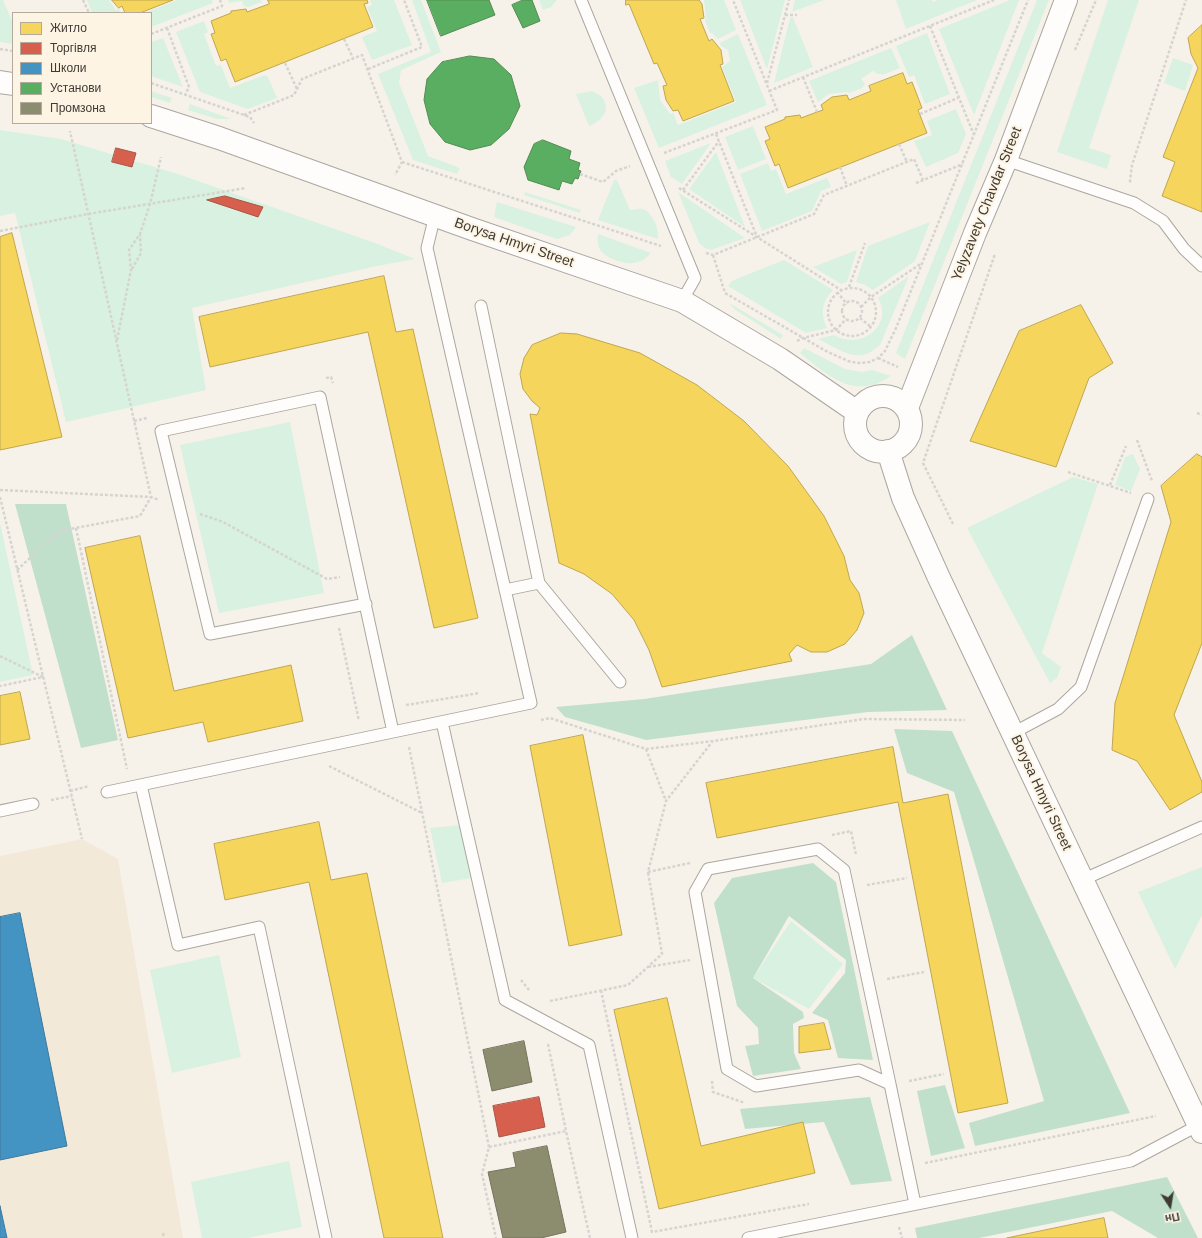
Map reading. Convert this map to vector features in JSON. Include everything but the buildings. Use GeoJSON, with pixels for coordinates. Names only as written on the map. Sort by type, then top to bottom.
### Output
{"type":"FeatureCollection","features":[{"type":"Feature","properties":{"kind":"street","name":"Yelyzavety Chavdar Street"},"geometry":{"type":"LineString","coordinates":[[907,408],[975,233],[1006,160],[1066,0]]}},
{"type":"Feature","properties":{"kind":"street"},"geometry":{"type":"LineString","coordinates":[[0,82],[12,84]]}},
{"type":"Feature","properties":{"kind":"street","name":"Borysa Hmyri Street"},"geometry":{"type":"LineString","coordinates":[[152,116],[682,301],[780,359],[857,412]]}},
{"type":"Feature","properties":{"kind":"street"},"geometry":{"type":"LineString","coordinates":[[885,395],[894,397],[907,408],[911,417],[909,435],[904,443],[896,449],[879,452],[863,444],[858,438],[854,421],[857,412],[868,399],[885,395]]}},
{"type":"Feature","properties":{"kind":"street","name":"Borysa Hmyri Street"},"geometry":{"type":"LineString","coordinates":[[888,451],[903,498],[939,578],[1200,1129]]}},
{"type":"Feature","properties":{"kind":"lane"},"geometry":{"type":"LineString","coordinates":[[581,0],[695,278],[682,301]]}},
{"type":"Feature","properties":{"kind":"lane"},"geometry":{"type":"LineString","coordinates":[[1006,160],[1134,203],[1162,221],[1184,249],[1202,266]]}},
{"type":"Feature","properties":{"kind":"lane"},"geometry":{"type":"LineString","coordinates":[[107,792],[531,703],[427,248],[435,215]]}},
{"type":"Feature","properties":{"kind":"lane"},"geometry":{"type":"LineString","coordinates":[[481,306],[539,583],[620,682]]}},
{"type":"Feature","properties":{"kind":"lane"},"geometry":{"type":"LineString","coordinates":[[366,604],[210,634],[162,430],[320,397],[366,604],[393,732]]}},
{"type":"Feature","properties":{"kind":"lane"},"geometry":{"type":"LineString","coordinates":[[1013,733],[1058,709],[1081,687],[1148,499]]}},
{"type":"Feature","properties":{"kind":"lane"},"geometry":{"type":"LineString","coordinates":[[505,590],[539,583]]}},
{"type":"Feature","properties":{"kind":"lane"},"geometry":{"type":"LineString","coordinates":[[442,722],[505,1000],[589,1045],[632,1238]]}},
{"type":"Feature","properties":{"kind":"lane"},"geometry":{"type":"LineString","coordinates":[[141,785],[178,945],[259,927],[326,1238]]}},
{"type":"Feature","properties":{"kind":"lane"},"geometry":{"type":"LineString","coordinates":[[0,811],[33,804]]}},
{"type":"Feature","properties":{"kind":"lane"},"geometry":{"type":"LineString","coordinates":[[1082,880],[1202,826]]}},
{"type":"Feature","properties":{"kind":"lane"},"geometry":{"type":"LineString","coordinates":[[890,1084],[859,1070],[756,1086],[727,1069],[695,892],[708,869],[818,849],[844,870],[890,1084],[915,1204]]}},
{"type":"Feature","properties":{"kind":"lane"},"geometry":{"type":"LineString","coordinates":[[748,1238],[1131,1161],[1200,1129]]}},
{"type":"Feature","properties":{"kind":"path"},"geometry":{"type":"LineString","coordinates":[[83,0],[88,12]]}},
{"type":"Feature","properties":{"kind":"path"},"geometry":{"type":"LineString","coordinates":[[152,34],[222,6],[220,0]]}},
{"type":"Feature","properties":{"kind":"path"},"geometry":{"type":"LineString","coordinates":[[368,69],[422,47],[404,0]]}},
{"type":"Feature","properties":{"kind":"path"},"geometry":{"type":"LineString","coordinates":[[580,174],[603,182],[616,171],[777,110],[733,0]]}},
{"type":"Feature","properties":{"kind":"path"},"geometry":{"type":"LineString","coordinates":[[766,84],[789,0]]}},
{"type":"Feature","properties":{"kind":"path"},"geometry":{"type":"LineString","coordinates":[[769,90],[994,0]]}},
{"type":"Feature","properties":{"kind":"path"},"geometry":{"type":"LineString","coordinates":[[713,255],[725,293],[826,351],[848,361],[858,363],[870,362],[878,358],[885,351],[923,262],[1028,0]]}},
{"type":"Feature","properties":{"kind":"path"},"geometry":{"type":"LineString","coordinates":[[1075,51],[1096,0]]}},
{"type":"Feature","properties":{"kind":"path"},"geometry":{"type":"LineString","coordinates":[[1132,186],[1130,181],[1132,165],[1186,0]]}},
{"type":"Feature","properties":{"kind":"path"},"geometry":{"type":"LineString","coordinates":[[785,15],[797,15]]}},
{"type":"Feature","properties":{"kind":"path"},"geometry":{"type":"LineString","coordinates":[[930,26],[974,135]]}},
{"type":"Feature","properties":{"kind":"path"},"geometry":{"type":"LineString","coordinates":[[166,28],[189,87],[185,95]]}},
{"type":"Feature","properties":{"kind":"path"},"geometry":{"type":"LineString","coordinates":[[344,39],[353,58]]}},
{"type":"Feature","properties":{"kind":"path"},"geometry":{"type":"LineString","coordinates":[[0,49],[12,51]]}},
{"type":"Feature","properties":{"kind":"path"},"geometry":{"type":"LineString","coordinates":[[244,115],[294,95],[302,79],[362,55],[402,162],[392,180]]}},
{"type":"Feature","properties":{"kind":"path"},"geometry":{"type":"LineString","coordinates":[[285,63],[297,89]]}},
{"type":"Feature","properties":{"kind":"path"},"geometry":{"type":"LineString","coordinates":[[803,77],[817,112]]}},
{"type":"Feature","properties":{"kind":"path"},"geometry":{"type":"LineString","coordinates":[[152,84],[250,117]]}},
{"type":"Feature","properties":{"kind":"path"},"geometry":{"type":"LineString","coordinates":[[920,114],[958,98]]}},
{"type":"Feature","properties":{"kind":"path"},"geometry":{"type":"LineString","coordinates":[[17,570],[59,531],[140,516],[151,497],[70,131]]}},
{"type":"Feature","properties":{"kind":"path"},"geometry":{"type":"LineString","coordinates":[[716,134],[758,237]]}},
{"type":"Feature","properties":{"kind":"path"},"geometry":{"type":"LineString","coordinates":[[683,190],[719,141]]}},
{"type":"Feature","properties":{"kind":"path"},"geometry":{"type":"LineString","coordinates":[[899,144],[907,162]]}},
{"type":"Feature","properties":{"kind":"path"},"geometry":{"type":"LineString","coordinates":[[132,270],[128,250],[140,234],[150,204],[161,157]]}},
{"type":"Feature","properties":{"kind":"path"},"geometry":{"type":"LineString","coordinates":[[699,250],[713,255],[814,214],[824,195],[907,162],[914,160],[923,180]]}},
{"type":"Feature","properties":{"kind":"path"},"geometry":{"type":"LineString","coordinates":[[402,162],[661,246]]}},
{"type":"Feature","properties":{"kind":"path"},"geometry":{"type":"LineString","coordinates":[[916,183],[963,164]]}},
{"type":"Feature","properties":{"kind":"path"},"geometry":{"type":"LineString","coordinates":[[840,167],[847,186]]}},
{"type":"Feature","properties":{"kind":"path"},"geometry":{"type":"LineString","coordinates":[[673,184],[841,290]]}},
{"type":"Feature","properties":{"kind":"path"},"geometry":{"type":"LineString","coordinates":[[0,231],[88,214],[246,188]]}},
{"type":"Feature","properties":{"kind":"path"},"geometry":{"type":"LineString","coordinates":[[117,342],[132,270],[141,253],[140,234]]}},
{"type":"Feature","properties":{"kind":"path"},"geometry":{"type":"LineString","coordinates":[[849,287],[865,243]]}},
{"type":"Feature","properties":{"kind":"path"},"geometry":{"type":"LineString","coordinates":[[953,524],[923,463],[996,252]]}},
{"type":"Feature","properties":{"kind":"path"},"geometry":{"type":"LineString","coordinates":[[861,307],[871,297],[923,262]]}},
{"type":"Feature","properties":{"kind":"path"},"geometry":{"type":"LineString","coordinates":[[849,287],[861,289],[869,293],[874,300],[877,308],[876,317],[871,327],[860,335],[851,336],[843,334],[836,330],[831,323],[828,315],[828,306],[831,299],[841,290],[849,287]]}},
{"type":"Feature","properties":{"kind":"path"},"geometry":{"type":"LineString","coordinates":[[837,292],[847,304]]}},
{"type":"Feature","properties":{"kind":"path"},"geometry":{"type":"LineString","coordinates":[[857,302],[861,307],[862,313],[860,318],[854,321],[846,319],[842,312],[843,308],[847,304],[857,302]]}},
{"type":"Feature","properties":{"kind":"path"},"geometry":{"type":"LineString","coordinates":[[860,318],[871,327]]}},
{"type":"Feature","properties":{"kind":"path"},"geometry":{"type":"LineString","coordinates":[[796,342],[803,338],[836,330],[846,319]]}},
{"type":"Feature","properties":{"kind":"path"},"geometry":{"type":"LineString","coordinates":[[878,358],[902,369]]}},
{"type":"Feature","properties":{"kind":"path"},"geometry":{"type":"LineString","coordinates":[[324,379],[332,377],[333,385]]}},
{"type":"Feature","properties":{"kind":"path"},"geometry":{"type":"LineString","coordinates":[[1197,413],[1202,415]]}},
{"type":"Feature","properties":{"kind":"path"},"geometry":{"type":"LineString","coordinates":[[134,421],[149,418]]}},
{"type":"Feature","properties":{"kind":"path"},"geometry":{"type":"LineString","coordinates":[[1068,472],[1148,499],[1153,484],[1137,440]]}},
{"type":"Feature","properties":{"kind":"path"},"geometry":{"type":"LineString","coordinates":[[1110,485],[1126,446]]}},
{"type":"Feature","properties":{"kind":"path"},"geometry":{"type":"LineString","coordinates":[[0,490],[151,497],[223,522],[327,579],[359,575]]}},
{"type":"Feature","properties":{"kind":"path"},"geometry":{"type":"LineString","coordinates":[[0,497],[82,840]]}},
{"type":"Feature","properties":{"kind":"path"},"geometry":{"type":"LineString","coordinates":[[76,528],[127,770]]}},
{"type":"Feature","properties":{"kind":"path"},"geometry":{"type":"LineString","coordinates":[[339,626],[360,725]]}},
{"type":"Feature","properties":{"kind":"path"},"geometry":{"type":"LineString","coordinates":[[0,656],[43,677]]}},
{"type":"Feature","properties":{"kind":"path"},"geometry":{"type":"LineString","coordinates":[[0,686],[43,677]]}},
{"type":"Feature","properties":{"kind":"path"},"geometry":{"type":"LineString","coordinates":[[403,706],[486,692]]}},
{"type":"Feature","properties":{"kind":"path"},"geometry":{"type":"LineString","coordinates":[[535,721],[550,718],[646,749],[713,742],[864,720],[965,720]]}},
{"type":"Feature","properties":{"kind":"path"},"geometry":{"type":"LineString","coordinates":[[409,745],[489,1147],[482,1174],[496,1238]]}},
{"type":"Feature","properties":{"kind":"path"},"geometry":{"type":"LineString","coordinates":[[646,749],[666,801]]}},
{"type":"Feature","properties":{"kind":"path"},"geometry":{"type":"LineString","coordinates":[[301,752],[423,814]]}},
{"type":"Feature","properties":{"kind":"path"},"geometry":{"type":"LineString","coordinates":[[70,791],[92,786]]}},
{"type":"Feature","properties":{"kind":"path"},"geometry":{"type":"LineString","coordinates":[[540,1004],[628,985],[662,954],[648,872]]}},
{"type":"Feature","properties":{"kind":"path"},"geometry":{"type":"LineString","coordinates":[[862,885],[907,878]]}},
{"type":"Feature","properties":{"kind":"path"},"geometry":{"type":"LineString","coordinates":[[648,967],[696,959]]}},
{"type":"Feature","properties":{"kind":"path"},"geometry":{"type":"LineString","coordinates":[[882,979],[924,972]]}},
{"type":"Feature","properties":{"kind":"path"},"geometry":{"type":"LineString","coordinates":[[517,976],[540,1004],[566,1132],[590,1238]]}},
{"type":"Feature","properties":{"kind":"path"},"geometry":{"type":"LineString","coordinates":[[601,990],[652,1232],[814,1204]]}},
{"type":"Feature","properties":{"kind":"path"},"geometry":{"type":"LineString","coordinates":[[904,1082],[944,1074]]}},
{"type":"Feature","properties":{"kind":"path"},"geometry":{"type":"LineString","coordinates":[[711,1076],[713,1092],[747,1104]]}},
{"type":"Feature","properties":{"kind":"path"},"geometry":{"type":"LineString","coordinates":[[489,1147],[566,1132]]}},
{"type":"Feature","properties":{"kind":"path"},"geometry":{"type":"LineString","coordinates":[[899,1225],[902,1238]]}},
{"type":"Feature","properties":{"kind":"path"},"geometry":{"type":"LineString","coordinates":[[163,1233],[164,1238]]}},
{"type":"Feature","properties":{"kind":"shaded area"},"geometry":{"type":"Polygon","coordinates":[[[82,839],[118,859],[183,1238],[0,1238],[0,856],[82,839]]]}},
{"type":"Feature","properties":{"kind":"green space"},"geometry":{"type":"Polygon","coordinates":[[[0,0],[3,0],[12,21],[12,44],[0,42],[0,0]]]}},
{"type":"Feature","properties":{"kind":"green space"},"geometry":{"type":"Polygon","coordinates":[[[87,0],[109,0],[116,10],[119,9],[120,12],[92,12],[87,0]]]}},
{"type":"Feature","properties":{"kind":"green space"},"geometry":{"type":"Polygon","coordinates":[[[177,0],[212,0],[213,3],[152,27],[152,12],[147,12],[177,0]]]}},
{"type":"Feature","properties":{"kind":"green space"},"geometry":{"type":"Polygon","coordinates":[[[228,0],[261,0],[262,2],[248,7],[244,6],[242,1],[229,3],[228,0]]]}},
{"type":"Feature","properties":{"kind":"green space"},"geometry":{"type":"Polygon","coordinates":[[[370,0],[394,0],[412,45],[372,60],[362,37],[377,31],[367,7],[372,5],[370,0]]]}},
{"type":"Feature","properties":{"kind":"green space"},"geometry":{"type":"Polygon","coordinates":[[[412,0],[421,0],[441,52],[401,70],[399,83],[428,156],[460,168],[457,174],[413,160],[378,74],[431,52],[412,0]]]}},
{"type":"Feature","properties":{"kind":"green space"},"geometry":{"type":"Polygon","coordinates":[[[539,0],[557,0],[551,7],[543,10],[539,0]]]}},
{"type":"Feature","properties":{"kind":"green space"},"geometry":{"type":"Polygon","coordinates":[[[704,0],[724,0],[736,30],[718,39],[710,33],[705,21],[704,0]]]}},
{"type":"Feature","properties":{"kind":"green space"},"geometry":{"type":"Polygon","coordinates":[[[740,0],[785,0],[767,69],[740,0]]]}},
{"type":"Feature","properties":{"kind":"green space"},"geometry":{"type":"Polygon","coordinates":[[[795,0],[824,0],[792,12],[795,0]]]}},
{"type":"Feature","properties":{"kind":"green space"},"geometry":{"type":"Polygon","coordinates":[[[896,0],[932,0],[933,2],[938,0],[977,0],[906,29],[896,0]]]}},
{"type":"Feature","properties":{"kind":"green space"},"geometry":{"type":"Polygon","coordinates":[[[1010,0],[1019,0],[974,115],[939,29],[1010,0]]]}},
{"type":"Feature","properties":{"kind":"green space"},"geometry":{"type":"Polygon","coordinates":[[[1037,0],[1049,0],[905,359],[896,353],[1037,0]]]}},
{"type":"Feature","properties":{"kind":"green space"},"geometry":{"type":"Polygon","coordinates":[[[1108,0],[1139,0],[1089,148],[1111,155],[1107,169],[1057,152],[1108,0]]]}},
{"type":"Feature","properties":{"kind":"green space"},"geometry":{"type":"Polygon","coordinates":[[[793,17],[813,67],[774,83],[790,18],[793,17]]]}},
{"type":"Feature","properties":{"kind":"green space"},"geometry":{"type":"Polygon","coordinates":[[[204,21],[208,32],[204,34],[216,66],[221,65],[230,88],[265,75],[268,77],[277,98],[248,109],[200,92],[176,32],[204,21]]]}},
{"type":"Feature","properties":{"kind":"green space"},"geometry":{"type":"Polygon","coordinates":[[[927,33],[950,94],[925,104],[914,75],[909,77],[896,46],[927,33]]]}},
{"type":"Feature","properties":{"kind":"green space"},"geometry":{"type":"Polygon","coordinates":[[[738,34],[767,105],[659,148],[634,88],[658,80],[660,100],[670,114],[673,113],[678,125],[736,102],[722,67],[730,61],[728,50],[721,46],[720,43],[738,34]]]}},
{"type":"Feature","properties":{"kind":"green space"},"geometry":{"type":"Polygon","coordinates":[[[163,38],[183,87],[152,76],[152,42],[163,38]]]}},
{"type":"Feature","properties":{"kind":"green space"},"geometry":{"type":"Polygon","coordinates":[[[891,48],[900,68],[882,75],[873,71],[861,79],[865,84],[862,88],[849,93],[829,94],[818,102],[809,81],[891,48]]]}},
{"type":"Feature","properties":{"kind":"green space"},"geometry":{"type":"Polygon","coordinates":[[[1173,58],[1193,65],[1185,91],[1164,83],[1173,58]]]}},
{"type":"Feature","properties":{"kind":"green space"},"geometry":{"type":"Polygon","coordinates":[[[152,91],[172,98],[170,103],[152,97],[152,91]]]}},
{"type":"Feature","properties":{"kind":"green space"},"geometry":{"type":"Polygon","coordinates":[[[592,91],[603,99],[606,104],[606,109],[601,119],[589,126],[576,94],[592,91]]]}},
{"type":"Feature","properties":{"kind":"green space"},"geometry":{"type":"Polygon","coordinates":[[[190,104],[231,119],[217,119],[188,110],[190,104]]]}},
{"type":"Feature","properties":{"kind":"green space"},"geometry":{"type":"Polygon","coordinates":[[[956,109],[966,134],[958,153],[926,167],[914,141],[932,135],[927,121],[956,109]]]}},
{"type":"Feature","properties":{"kind":"green space"},"geometry":{"type":"Polygon","coordinates":[[[753,126],[766,159],[738,170],[725,137],[753,126]]]}},
{"type":"Feature","properties":{"kind":"green space"},"geometry":{"type":"Polygon","coordinates":[[[0,130],[61,139],[178,174],[375,243],[415,259],[377,266],[192,308],[206,390],[66,422],[15,213],[0,216],[0,130]]]}},
{"type":"Feature","properties":{"kind":"green space"},"geometry":{"type":"Polygon","coordinates":[[[711,143],[682,184],[671,177],[665,161],[711,143]]]}},
{"type":"Feature","properties":{"kind":"green space"},"geometry":{"type":"Polygon","coordinates":[[[716,152],[745,227],[689,189],[716,152]]]}},
{"type":"Feature","properties":{"kind":"green space"},"geometry":{"type":"Polygon","coordinates":[[[768,163],[771,171],[776,169],[786,194],[827,178],[831,187],[821,191],[812,211],[762,231],[740,174],[768,163]]]}},
{"type":"Feature","properties":{"kind":"green space"},"geometry":{"type":"Polygon","coordinates":[[[614,180],[617,180],[630,210],[643,209],[652,217],[658,231],[658,239],[598,220],[614,180]]]}},
{"type":"Feature","properties":{"kind":"green space"},"geometry":{"type":"Polygon","coordinates":[[[525,192],[581,210],[580,213],[524,195],[525,192]]]}},
{"type":"Feature","properties":{"kind":"green space"},"geometry":{"type":"Polygon","coordinates":[[[678,192],[745,238],[711,250],[705,248],[699,243],[678,192]]]}},
{"type":"Feature","properties":{"kind":"green space"},"geometry":{"type":"Polygon","coordinates":[[[497,202],[576,227],[570,235],[557,239],[494,217],[497,202]]]}},
{"type":"Feature","properties":{"kind":"green space"},"geometry":{"type":"Polygon","coordinates":[[[930,222],[915,261],[873,290],[856,282],[868,246],[930,222]]]}},
{"type":"Feature","properties":{"kind":"green space"},"geometry":{"type":"Polygon","coordinates":[[[598,234],[651,253],[643,260],[634,263],[625,263],[615,260],[603,254],[599,248],[598,234]]]}},
{"type":"Feature","properties":{"kind":"green space"},"geometry":{"type":"Polygon","coordinates":[[[857,250],[847,282],[841,284],[813,267],[857,250]]]}},
{"type":"Feature","properties":{"kind":"green space"},"geometry":{"type":"Polygon","coordinates":[[[784,260],[833,290],[826,298],[823,308],[823,317],[827,328],[806,333],[728,286],[736,279],[784,260]]]}},
{"type":"Feature","properties":{"kind":"green space"},"geometry":{"type":"Polygon","coordinates":[[[909,276],[880,345],[872,351],[857,355],[849,354],[818,339],[834,335],[844,339],[855,340],[872,333],[878,326],[882,317],[882,308],[878,298],[909,276]]]}},
{"type":"Feature","properties":{"kind":"green space"},"geometry":{"type":"Polygon","coordinates":[[[729,303],[783,335],[781,339],[734,309],[729,303]]]}},
{"type":"Feature","properties":{"kind":"green space"},"geometry":{"type":"Polygon","coordinates":[[[804,348],[845,369],[862,372],[872,370],[891,376],[878,383],[866,386],[854,386],[842,382],[821,370],[800,353],[804,348]]]}},
{"type":"Feature","properties":{"kind":"green space"},"geometry":{"type":"Polygon","coordinates":[[[290,422],[324,593],[219,613],[180,445],[290,422]]]}},
{"type":"Feature","properties":{"kind":"green space"},"geometry":{"type":"Polygon","coordinates":[[[1133,454],[1140,469],[1131,491],[1115,485],[1125,457],[1133,454]]]}},
{"type":"Feature","properties":{"kind":"green space"},"geometry":{"type":"Polygon","coordinates":[[[1073,477],[1098,484],[1042,653],[1061,667],[1057,678],[1050,683],[967,528],[1073,477]]]}},
{"type":"Feature","properties":{"kind":"green space"},"geometry":{"type":"Polygon","coordinates":[[[15,504],[66,504],[118,740],[81,748],[15,504]]]}},
{"type":"Feature","properties":{"kind":"green space"},"geometry":{"type":"Polygon","coordinates":[[[0,523],[33,675],[0,682],[0,523]]]}},
{"type":"Feature","properties":{"kind":"green space"},"geometry":{"type":"Polygon","coordinates":[[[912,635],[947,710],[868,712],[646,740],[565,717],[556,707],[644,699],[871,664],[912,635]]]}},
{"type":"Feature","properties":{"kind":"green space"},"geometry":{"type":"Polygon","coordinates":[[[894,729],[952,731],[1130,1113],[975,1146],[969,1123],[1044,1101],[954,792],[907,773],[894,729]]]}},
{"type":"Feature","properties":{"kind":"green space"},"geometry":{"type":"Polygon","coordinates":[[[461,825],[472,878],[442,883],[430,828],[461,825]]]}},
{"type":"Feature","properties":{"kind":"green space"},"geometry":{"type":"Polygon","coordinates":[[[813,863],[836,882],[873,1060],[838,1058],[828,1020],[812,1013],[845,973],[846,960],[789,916],[753,978],[803,1012],[804,1018],[793,1024],[794,1053],[801,1069],[753,1076],[745,1046],[759,1044],[758,1028],[737,1006],[714,903],[732,878],[813,863]]]}},
{"type":"Feature","properties":{"kind":"green space"},"geometry":{"type":"Polygon","coordinates":[[[1202,867],[1202,915],[1175,969],[1138,892],[1202,867]]]}},
{"type":"Feature","properties":{"kind":"green space"},"geometry":{"type":"Polygon","coordinates":[[[791,921],[843,964],[809,1009],[753,978],[791,921]]]}},
{"type":"Feature","properties":{"kind":"green space"},"geometry":{"type":"Polygon","coordinates":[[[219,955],[241,1057],[172,1073],[150,970],[219,955]]]}},
{"type":"Feature","properties":{"kind":"green space"},"geometry":{"type":"Polygon","coordinates":[[[945,1085],[965,1148],[931,1156],[917,1091],[945,1085]]]}},
{"type":"Feature","properties":{"kind":"green space"},"geometry":{"type":"Polygon","coordinates":[[[870,1097],[892,1181],[851,1185],[824,1122],[745,1129],[740,1109],[870,1097]]]}},
{"type":"Feature","properties":{"kind":"green space"},"geometry":{"type":"Polygon","coordinates":[[[289,1161],[302,1227],[248,1238],[202,1238],[191,1182],[289,1161]]]}},
{"type":"Feature","properties":{"kind":"green space"},"geometry":{"type":"Polygon","coordinates":[[[1167,1177],[1198,1238],[1158,1238],[1112,1211],[979,1238],[917,1238],[915,1228],[1167,1177]]]}}]}
